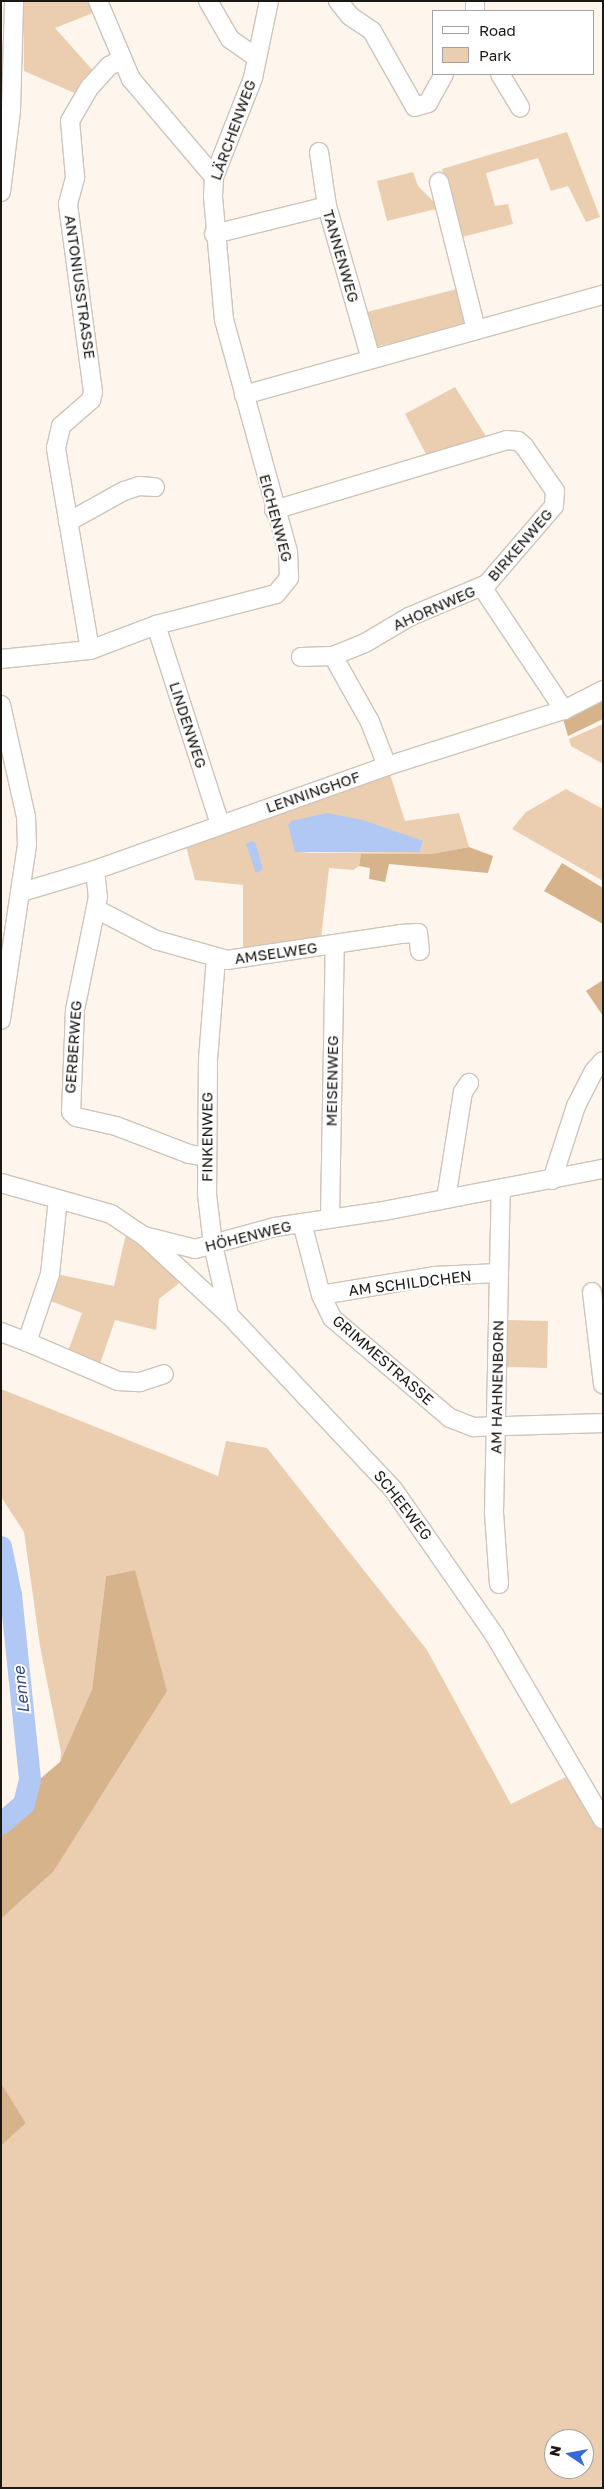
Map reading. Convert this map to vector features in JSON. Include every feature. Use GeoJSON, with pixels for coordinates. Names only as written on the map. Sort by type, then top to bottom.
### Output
{"type":"FeatureCollection","features":[{"type":"Feature","properties":{"kind":"street"},"geometry":{"type":"LineString","coordinates":[[1,192],[11,102],[14,1]]}},
{"type":"Feature","properties":{"kind":"street"},"geometry":{"type":"LineString","coordinates":[[98,1],[122,59],[136,86],[214,177]]}},
{"type":"Feature","properties":{"kind":"street"},"geometry":{"type":"LineString","coordinates":[[208,1],[230,39],[256,57]]}},
{"type":"Feature","properties":{"kind":"street","name":"LÄRCHENWEG"},"geometry":{"type":"LineString","coordinates":[[244,394],[224,320],[214,234],[214,177],[250,86],[269,1]]}},
{"type":"Feature","properties":{"kind":"street"},"geometry":{"type":"LineString","coordinates":[[338,1],[350,16],[372,31],[415,107],[428,103],[443,75]]}},
{"type":"Feature","properties":{"kind":"street","name":"ANTONIUSSTRASSE"},"geometry":{"type":"LineString","coordinates":[[90,650],[68,522],[57,437],[61,426],[90,400],[93,392],[68,204],[75,178],[70,121],[90,86],[109,66],[122,59]]}},
{"type":"Feature","properties":{"kind":"street"},"geometry":{"type":"LineString","coordinates":[[501,75],[520,106]]}},
{"type":"Feature","properties":{"kind":"street","name":"TANNENWEG"},"geometry":{"type":"LineString","coordinates":[[319,152],[327,206],[371,359]]}},
{"type":"Feature","properties":{"kind":"street"},"geometry":{"type":"LineString","coordinates":[[439,182],[476,329]]}},
{"type":"Feature","properties":{"kind":"street"},"geometry":{"type":"LineString","coordinates":[[214,234],[327,206]]}},
{"type":"Feature","properties":{"kind":"street"},"geometry":{"type":"LineString","coordinates":[[244,394],[603,295]]}},
{"type":"Feature","properties":{"kind":"street","name":"EICHENWEG"},"geometry":{"type":"LineString","coordinates":[[1,659],[90,650],[156,625],[248,604],[276,594],[284,588],[288,578],[289,560],[244,394]]}},
{"type":"Feature","properties":{"kind":"street","name":"BIRKENWEG"},"geometry":{"type":"LineString","coordinates":[[274,510],[502,441],[518,441],[556,491],[557,500],[482,587],[564,710]]}},
{"type":"Feature","properties":{"kind":"street"},"geometry":{"type":"LineString","coordinates":[[68,522],[124,491],[139,486],[154,487]]}},
{"type":"Feature","properties":{"kind":"street","name":"AHORNWEG"},"geometry":{"type":"LineString","coordinates":[[300,656],[333,656],[365,643],[409,617],[482,587]]}},
{"type":"Feature","properties":{"kind":"street","name":"LINDENWEG"},"geometry":{"type":"LineString","coordinates":[[156,625],[220,824]]}},
{"type":"Feature","properties":{"kind":"street"},"geometry":{"type":"LineString","coordinates":[[333,656],[370,722],[387,766]]}},
{"type":"Feature","properties":{"kind":"street","name":"LENNINGHOF"},"geometry":{"type":"LineString","coordinates":[[22,892],[95,870],[387,766],[564,710],[603,690]]}},
{"type":"Feature","properties":{"kind":"street"},"geometry":{"type":"LineString","coordinates":[[1,705],[27,831],[22,892],[9,919],[1,1020]]}},
{"type":"Feature","properties":{"kind":"street","name":"GERBERWEG"},"geometry":{"type":"LineString","coordinates":[[95,870],[98,892],[96,909],[75,1010],[71,1112],[76,1117],[116,1126],[189,1154],[206,1156]]}},
{"type":"Feature","properties":{"kind":"street","name":"AMSELWEG"},"geometry":{"type":"LineString","coordinates":[[96,909],[156,940],[216,958],[236,960],[418,933],[420,951]]}},
{"type":"Feature","properties":{"kind":"street","name":"MEISENWEG"},"geometry":{"type":"LineString","coordinates":[[330,1218],[335,944]]}},
{"type":"Feature","properties":{"kind":"street","name":"FINKENWEG"},"geometry":{"type":"LineString","coordinates":[[216,958],[208,1060],[206,1156],[213,1245],[229,1315]]}},
{"type":"Feature","properties":{"kind":"street"},"geometry":{"type":"LineString","coordinates":[[552,1180],[574,1111],[594,1071],[603,1061]]}},
{"type":"Feature","properties":{"kind":"street"},"geometry":{"type":"LineString","coordinates":[[446,1199],[463,1092],[469,1083]]}},
{"type":"Feature","properties":{"kind":"street","name":"HÖHENWEG"},"geometry":{"type":"LineString","coordinates":[[1,1183],[111,1214],[144,1236],[187,1248],[213,1245],[302,1223],[501,1190],[603,1169]]}},
{"type":"Feature","properties":{"kind":"street","name":"AM HAHNENBORN"},"geometry":{"type":"LineString","coordinates":[[499,1584],[494,1520],[501,1190]]}},
{"type":"Feature","properties":{"kind":"street"},"geometry":{"type":"LineString","coordinates":[[27,1342],[50,1274],[58,1199]]}},
{"type":"Feature","properties":{"kind":"street","name":"GRIMMESTRASSE"},"geometry":{"type":"LineString","coordinates":[[302,1223],[321,1295],[338,1326],[450,1418],[463,1425],[603,1423]]}},
{"type":"Feature","properties":{"kind":"street","name":"SCHEEWEG"},"geometry":{"type":"LineString","coordinates":[[144,1236],[229,1315],[374,1468],[409,1511],[495,1636],[603,1820]]}},
{"type":"Feature","properties":{"kind":"street","name":"AM SCHILDCHEN"},"geometry":{"type":"LineString","coordinates":[[321,1295],[434,1276],[499,1273]]}},
{"type":"Feature","properties":{"kind":"street"},"geometry":{"type":"LineString","coordinates":[[592,1292],[603,1384]]}},
{"type":"Feature","properties":{"kind":"street"},"geometry":{"type":"LineString","coordinates":[[1,1332],[118,1381],[140,1382],[164,1374]]}},
{"type":"Feature","properties":{"kind":"green space"},"geometry":{"type":"Polygon","coordinates":[[[23,1],[94,1],[98,11],[55,28],[96,74],[79,95],[24,71],[23,1]]]}},
{"type":"Feature","properties":{"kind":"green space"},"geometry":{"type":"Polygon","coordinates":[[[567,132],[600,217],[586,222],[568,186],[551,191],[538,158],[486,173],[495,206],[508,204],[513,224],[458,238],[442,169],[567,132]]]}},
{"type":"Feature","properties":{"kind":"green space"},"geometry":{"type":"Polygon","coordinates":[[[413,172],[418,186],[440,208],[387,221],[377,181],[413,172]]]}},
{"type":"Feature","properties":{"kind":"green space"},"geometry":{"type":"Polygon","coordinates":[[[457,289],[467,326],[375,347],[367,312],[457,289]]]}},
{"type":"Feature","properties":{"kind":"green space"},"geometry":{"type":"Polygon","coordinates":[[[455,387],[487,438],[427,456],[405,414],[455,387]]]}},
{"type":"Feature","properties":{"kind":"green space"},"geometry":{"type":"Polygon","coordinates":[[[603,724],[603,764],[571,746],[569,739],[603,724]]]}},
{"type":"Feature","properties":{"kind":"green space"},"geometry":{"type":"Polygon","coordinates":[[[389,771],[405,821],[459,813],[469,847],[431,854],[361,854],[359,866],[353,870],[329,868],[321,939],[243,952],[243,885],[195,880],[186,846],[389,771]],[[423,841],[300,853],[420,852],[423,841]]]}},
{"type":"Feature","properties":{"kind":"green space"},"geometry":{"type":"Polygon","coordinates":[[[566,789],[603,809],[603,881],[512,829],[526,812],[566,789]]]}},
{"type":"Feature","properties":{"kind":"green space"},"geometry":{"type":"Polygon","coordinates":[[[126,1234],[138,1236],[183,1280],[159,1299],[156,1330],[115,1320],[99,1367],[67,1354],[82,1313],[48,1300],[56,1274],[114,1286],[126,1234]]]}},
{"type":"Feature","properties":{"kind":"green space"},"geometry":{"type":"Polygon","coordinates":[[[503,1320],[548,1321],[547,1368],[503,1367],[503,1320]]]}},
{"type":"Feature","properties":{"kind":"green space"},"geometry":{"type":"Polygon","coordinates":[[[1,1389],[218,1476],[226,1441],[267,1448],[427,1650],[511,1804],[568,1776],[603,1830],[603,2488],[1,2488],[1,2146],[26,2123],[1,2083],[1,1919],[53,1872],[135,1570],[106,1576],[92,1689],[60,1762],[61,1752],[40,1646],[24,1532],[1,1497],[1,1389]]]}},
{"type":"Feature","properties":{"kind":"shaded area"},"geometry":{"type":"Polygon","coordinates":[[[603,691],[603,719],[568,736],[561,712],[603,691]]]}},
{"type":"Feature","properties":{"kind":"shaded area"},"geometry":{"type":"Polygon","coordinates":[[[469,847],[493,856],[488,873],[389,864],[385,882],[369,879],[370,868],[359,866],[361,854],[431,854],[469,847]]]}},
{"type":"Feature","properties":{"kind":"shaded area"},"geometry":{"type":"Polygon","coordinates":[[[562,863],[603,888],[603,924],[544,891],[562,863]]]}},
{"type":"Feature","properties":{"kind":"shaded area"},"geometry":{"type":"Polygon","coordinates":[[[603,980],[603,1016],[586,991],[603,980]]]}},
{"type":"Feature","properties":{"kind":"shaded area"},"geometry":{"type":"Polygon","coordinates":[[[135,1570],[167,1691],[53,1872],[1,1919],[1,1812],[60,1762],[92,1689],[106,1576],[135,1570]]]}},
{"type":"Feature","properties":{"kind":"shaded area"},"geometry":{"type":"Polygon","coordinates":[[[1,2083],[26,2123],[1,2146],[1,2083]]]}},
{"type":"Feature","properties":{"kind":"water"},"geometry":{"type":"Polygon","coordinates":[[[327,813],[363,820],[423,841],[420,852],[295,852],[288,825],[291,821],[327,813]]]}},
{"type":"Feature","properties":{"kind":"water"},"geometry":{"type":"Polygon","coordinates":[[[251,841],[255,842],[263,869],[256,873],[246,844],[251,841]]]}},
{"type":"Feature","properties":{"kind":"waterway","name":"Lenne"},"geometry":{"type":"LineString","coordinates":[[1,1547],[11,1595],[30,1780],[24,1804],[1,1824]]}}]}
